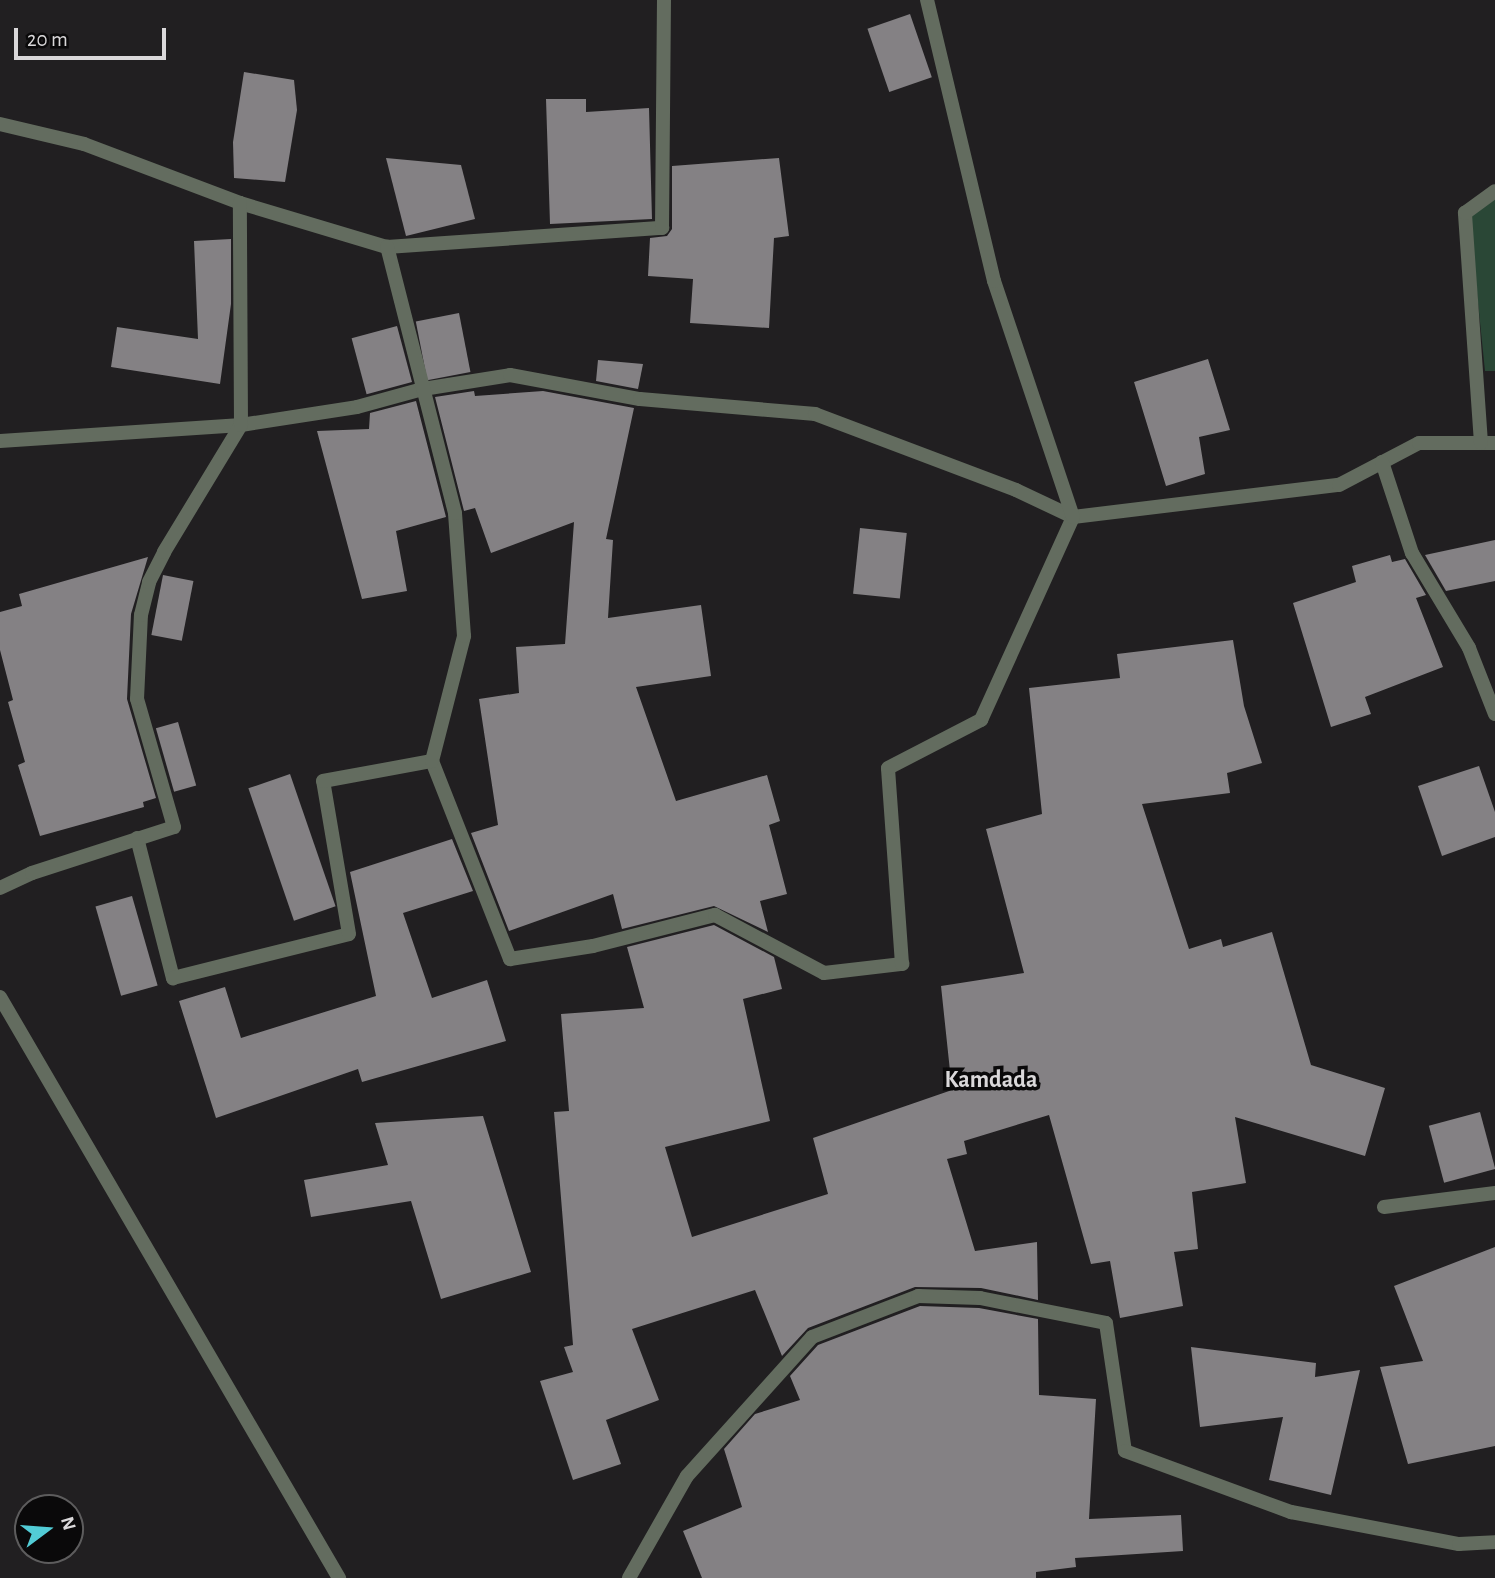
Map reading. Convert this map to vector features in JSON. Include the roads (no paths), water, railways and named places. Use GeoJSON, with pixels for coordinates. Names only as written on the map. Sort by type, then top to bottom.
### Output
{"type":"FeatureCollection","features":[{"type":"Feature","properties":{"kind":"street"},"geometry":{"type":"LineString","coordinates":[[0,124],[84,144],[240,203],[387,247],[662,228],[664,0]]}},
{"type":"Feature","properties":{"kind":"street"},"geometry":{"type":"LineString","coordinates":[[387,247],[454,513],[464,636],[432,761],[510,959],[593,946],[715,915],[824,974],[902,964],[888,768],[981,720],[1073,516],[994,281],[927,0]]}},
{"type":"Feature","properties":{"kind":"street"},"geometry":{"type":"LineString","coordinates":[[0,441],[241,425],[357,407],[423,389],[510,376],[640,399],[814,414],[1016,490],[1073,516],[1339,485],[1419,443],[1488,443],[1465,213],[1495,191]]}},
{"type":"Feature","properties":{"kind":"street"},"geometry":{"type":"LineString","coordinates":[[0,888],[174,827],[137,699],[146,593],[163,552],[241,425],[240,203]]}},
{"type":"Feature","properties":{"kind":"street"},"geometry":{"type":"LineString","coordinates":[[1382,462],[1412,553],[1469,648],[1495,714]]}},
{"type":"Feature","properties":{"kind":"street"},"geometry":{"type":"LineString","coordinates":[[137,838],[173,978],[349,934],[323,781],[432,761]]}},
{"type":"Feature","properties":{"kind":"street"},"geometry":{"type":"LineString","coordinates":[[0,997],[339,1578]]}},
{"type":"Feature","properties":{"kind":"street"},"geometry":{"type":"LineString","coordinates":[[1384,1207],[1495,1193]]}},
{"type":"Feature","properties":{"kind":"street"},"geometry":{"type":"LineString","coordinates":[[629,1578],[687,1476],[812,1337],[918,1296],[980,1298],[1106,1323],[1125,1451],[1291,1512],[1459,1544],[1495,1542]]}},
{"type":"Feature","properties":{"kind":"district","name":"Kamdada"},"geometry":{"type":"Point","coordinates":[991,1081]}}]}
